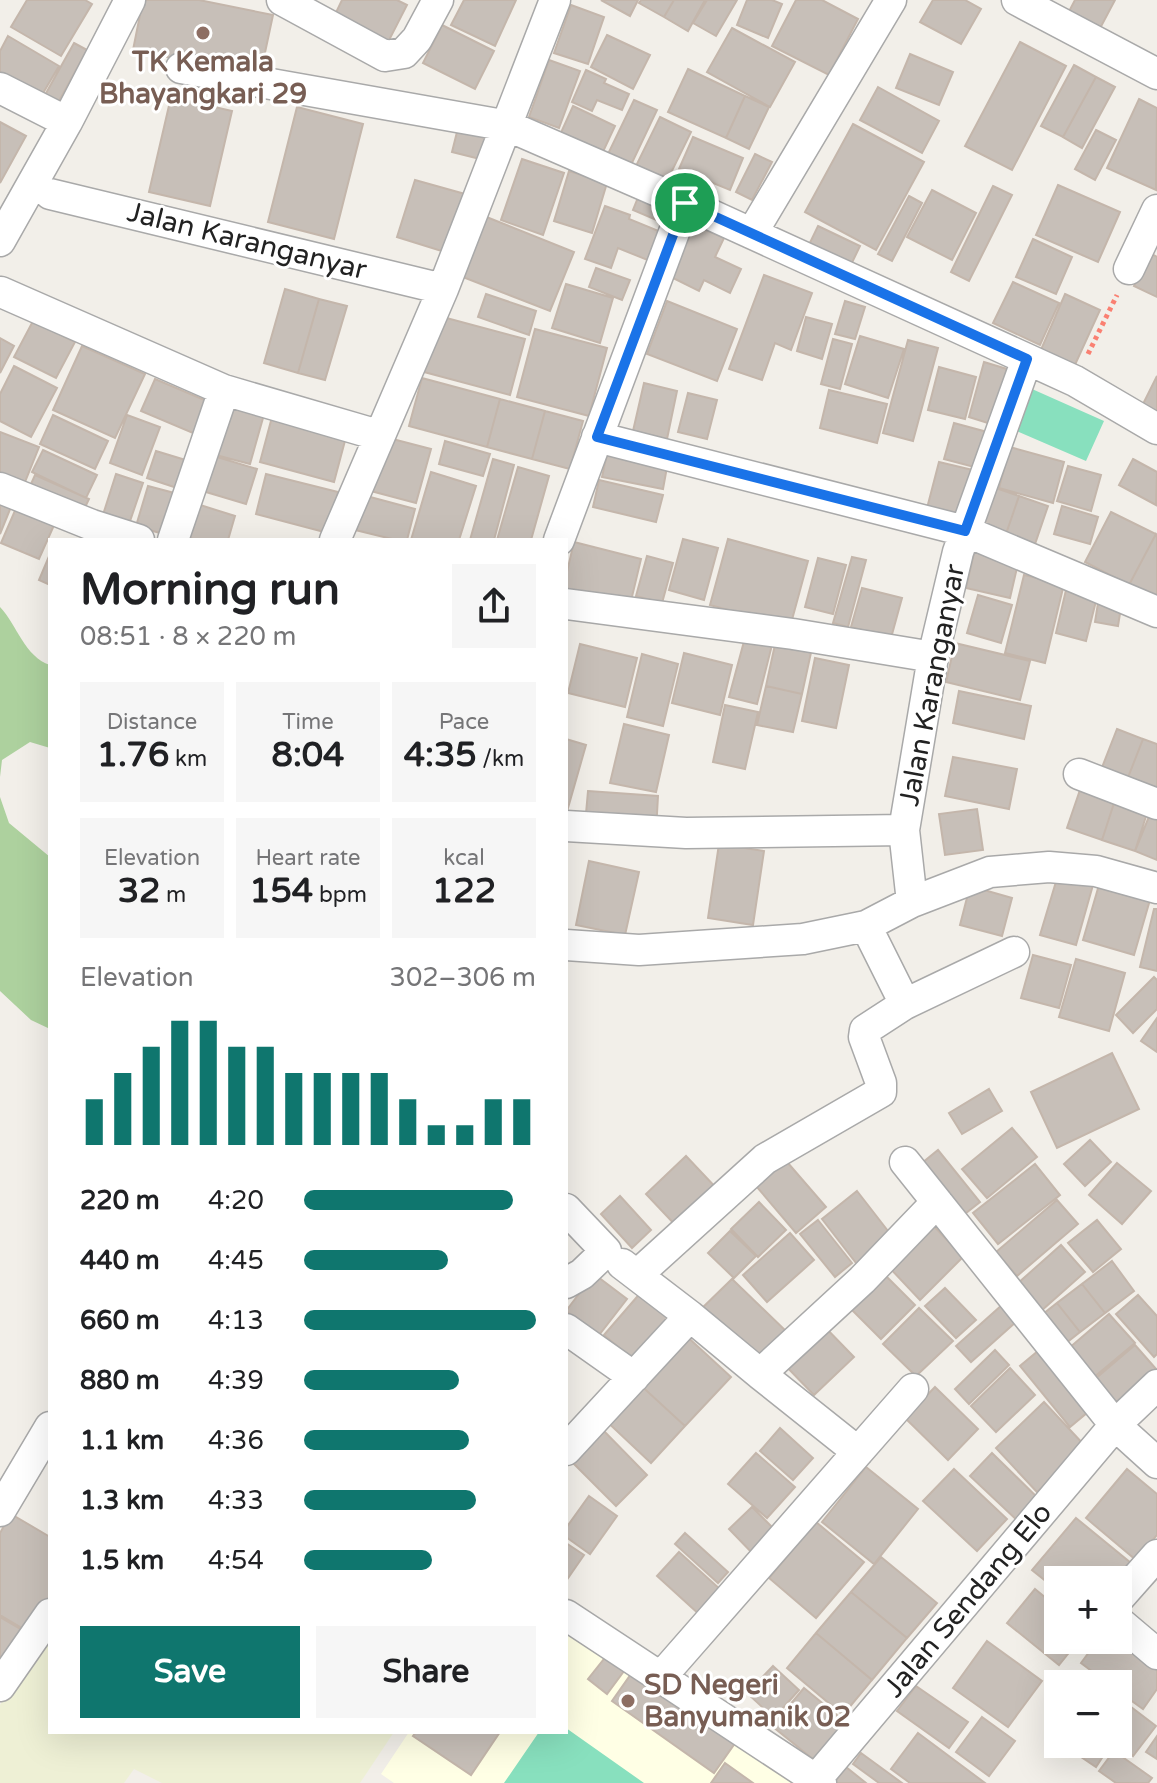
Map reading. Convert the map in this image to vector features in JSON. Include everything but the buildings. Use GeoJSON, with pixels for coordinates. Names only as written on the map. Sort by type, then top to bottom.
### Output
{"type":"FeatureCollection","features":[{"type":"Feature","properties":{"kind":"street"},"geometry":{"type":"LineString","coordinates":[[0,241],[67,122],[130,0]]}},
{"type":"Feature","properties":{"kind":"street"},"geometry":{"type":"LineString","coordinates":[[282,0],[385,56],[404,53],[417,39],[438,0]]}},
{"type":"Feature","properties":{"kind":"street"},"geometry":{"type":"LineString","coordinates":[[343,538],[378,435],[443,289],[555,0]]}},
{"type":"Feature","properties":{"kind":"street"},"geometry":{"type":"LineString","coordinates":[[752,233],[891,0]]}},
{"type":"Feature","properties":{"kind":"street"},"geometry":{"type":"LineString","coordinates":[[1017,0],[1157,74]]}},
{"type":"Feature","properties":{"kind":"street"},"geometry":{"type":"LineString","coordinates":[[181,68],[508,126],[752,233],[1075,381],[1157,429]]}},
{"type":"Feature","properties":{"kind":"street"},"geometry":{"type":"LineString","coordinates":[[0,88],[67,122]]}},
{"type":"Feature","properties":{"kind":"street","name":"Jalan Karanganyar"},"geometry":{"type":"LineString","coordinates":[[50,194],[443,289]]}},
{"type":"Feature","properties":{"kind":"street"},"geometry":{"type":"LineString","coordinates":[[560,538],[685,203]]}},
{"type":"Feature","properties":{"kind":"street"},"geometry":{"type":"LineString","coordinates":[[1129,269],[1157,210]]}},
{"type":"Feature","properties":{"kind":"street"},"geometry":{"type":"LineString","coordinates":[[1,292],[224,390],[378,435]]}},
{"type":"Feature","properties":{"kind":"street","name":"Jalan Karanganyar"},"geometry":{"type":"LineString","coordinates":[[912,902],[904,830],[933,657],[958,552],[1027,359]]}},
{"type":"Feature","properties":{"kind":"street"},"geometry":{"type":"LineString","coordinates":[[174,538],[224,390]]}},
{"type":"Feature","properties":{"kind":"street"},"geometry":{"type":"LineString","coordinates":[[597,437],[965,531],[1157,612]]}},
{"type":"Feature","properties":{"kind":"street"},"geometry":{"type":"LineString","coordinates":[[0,488],[133,538]]}},
{"type":"Feature","properties":{"kind":"street"},"geometry":{"type":"LineString","coordinates":[[568,604],[793,634],[933,657]]}},
{"type":"Feature","properties":{"kind":"street"},"geometry":{"type":"LineString","coordinates":[[1079,774],[1157,804]]}},
{"type":"Feature","properties":{"kind":"street","name":"Jalan Karanganyar"},"geometry":{"type":"LineString","coordinates":[[568,826],[686,833],[904,830]]}},
{"type":"Feature","properties":{"kind":"street"},"geometry":{"type":"LineString","coordinates":[[568,945],[639,950],[803,939],[866,926],[912,902],[990,872],[1049,867],[1096,871],[1157,888]]}},
{"type":"Feature","properties":{"kind":"street"},"geometry":{"type":"LineString","coordinates":[[866,926],[905,1004]]}},
{"type":"Feature","properties":{"kind":"street"},"geometry":{"type":"LineString","coordinates":[[637,1275],[765,1159],[881,1092],[881,1083],[864,1037],[865,1030],[905,1004],[1014,952]]}},
{"type":"Feature","properties":{"kind":"street"},"geometry":{"type":"LineString","coordinates":[[905,1162],[1115,1425],[1157,1463]]}},
{"type":"Feature","properties":{"kind":"street"},"geometry":{"type":"LineString","coordinates":[[760,1374],[862,1280],[937,1202]]}},
{"type":"Feature","properties":{"kind":"street"},"geometry":{"type":"LineString","coordinates":[[568,1211],[606,1251],[858,1452]]}},
{"type":"Feature","properties":{"kind":"street"},"geometry":{"type":"LineString","coordinates":[[568,1282],[582,1274],[606,1251]]}},
{"type":"Feature","properties":{"kind":"street"},"geometry":{"type":"LineString","coordinates":[[568,1448],[690,1316]]}},
{"type":"Feature","properties":{"kind":"street"},"geometry":{"type":"LineString","coordinates":[[568,1330],[634,1377]]}},
{"type":"Feature","properties":{"kind":"street","name":"Jalan Sendang Elo"},"geometry":{"type":"LineString","coordinates":[[568,1616],[816,1782],[1115,1425],[1157,1385]]}},
{"type":"Feature","properties":{"kind":"street"},"geometry":{"type":"LineString","coordinates":[[660,1678],[913,1389]]}},
{"type":"Feature","properties":{"kind":"street"},"geometry":{"type":"LineString","coordinates":[[0,1511],[48,1430]]}},
{"type":"Feature","properties":{"kind":"street"},"geometry":{"type":"LineString","coordinates":[[1132,1583],[1157,1555]]}},
{"type":"Feature","properties":{"kind":"street"},"geometry":{"type":"LineString","coordinates":[[0,1686],[48,1617]]}},
{"type":"Feature","properties":{"kind":"street"},"geometry":{"type":"LineString","coordinates":[[1132,1633],[1157,1654]]}},
{"type":"Feature","properties":{"kind":"path"},"geometry":{"type":"LineString","coordinates":[[1075,381],[1129,269]]}},
{"type":"Feature","properties":{"kind":"shaded area","name":"SD Negeri Banyumanik 02"},"geometry":{"type":"Polygon","coordinates":[[[568,1619],[809,1783],[394,1783],[381,1774],[408,1734],[568,1734],[568,1619]]]}},
{"type":"Feature","properties":{"kind":"shaded area"},"geometry":{"type":"Polygon","coordinates":[[[48,1631],[48,1734],[393,1734],[360,1783],[162,1783],[134,1769],[124,1783],[0,1783],[0,1705],[48,1631]]]}},
{"type":"Feature","properties":{"kind":"green space"},"geometry":{"type":"Polygon","coordinates":[[[1032,389],[1104,421],[1086,461],[1014,430],[1032,389]]]}},
{"type":"Feature","properties":{"kind":"green space"},"geometry":{"type":"Polygon","coordinates":[[[0,607],[28,648],[48,664],[48,747],[30,742],[2,760],[0,777],[0,607]]]}},
{"type":"Feature","properties":{"kind":"green space"},"geometry":{"type":"Polygon","coordinates":[[[0,797],[9,823],[48,855],[48,1028],[31,1020],[0,991],[0,797]]]}},
{"type":"Feature","properties":{"kind":"green space"},"geometry":{"type":"Polygon","coordinates":[[[568,1729],[644,1783],[504,1783],[538,1734],[568,1734],[568,1729]]]}},
{"type":"Feature","properties":{"kind":"place","name":"TK Kemala Bhayangkari 29"},"geometry":{"type":"Point","coordinates":[203,33]}},
{"type":"Feature","properties":{"kind":"place","name":"SD Negeri Banyumanik 02"},"geometry":{"type":"Point","coordinates":[628,1701]}},
{"type":"Feature","properties":{"kind":"route"},"geometry":{"type":"LineString","coordinates":[[685,203],[1027,359],[965,531],[597,437],[685,203]]}}]}
